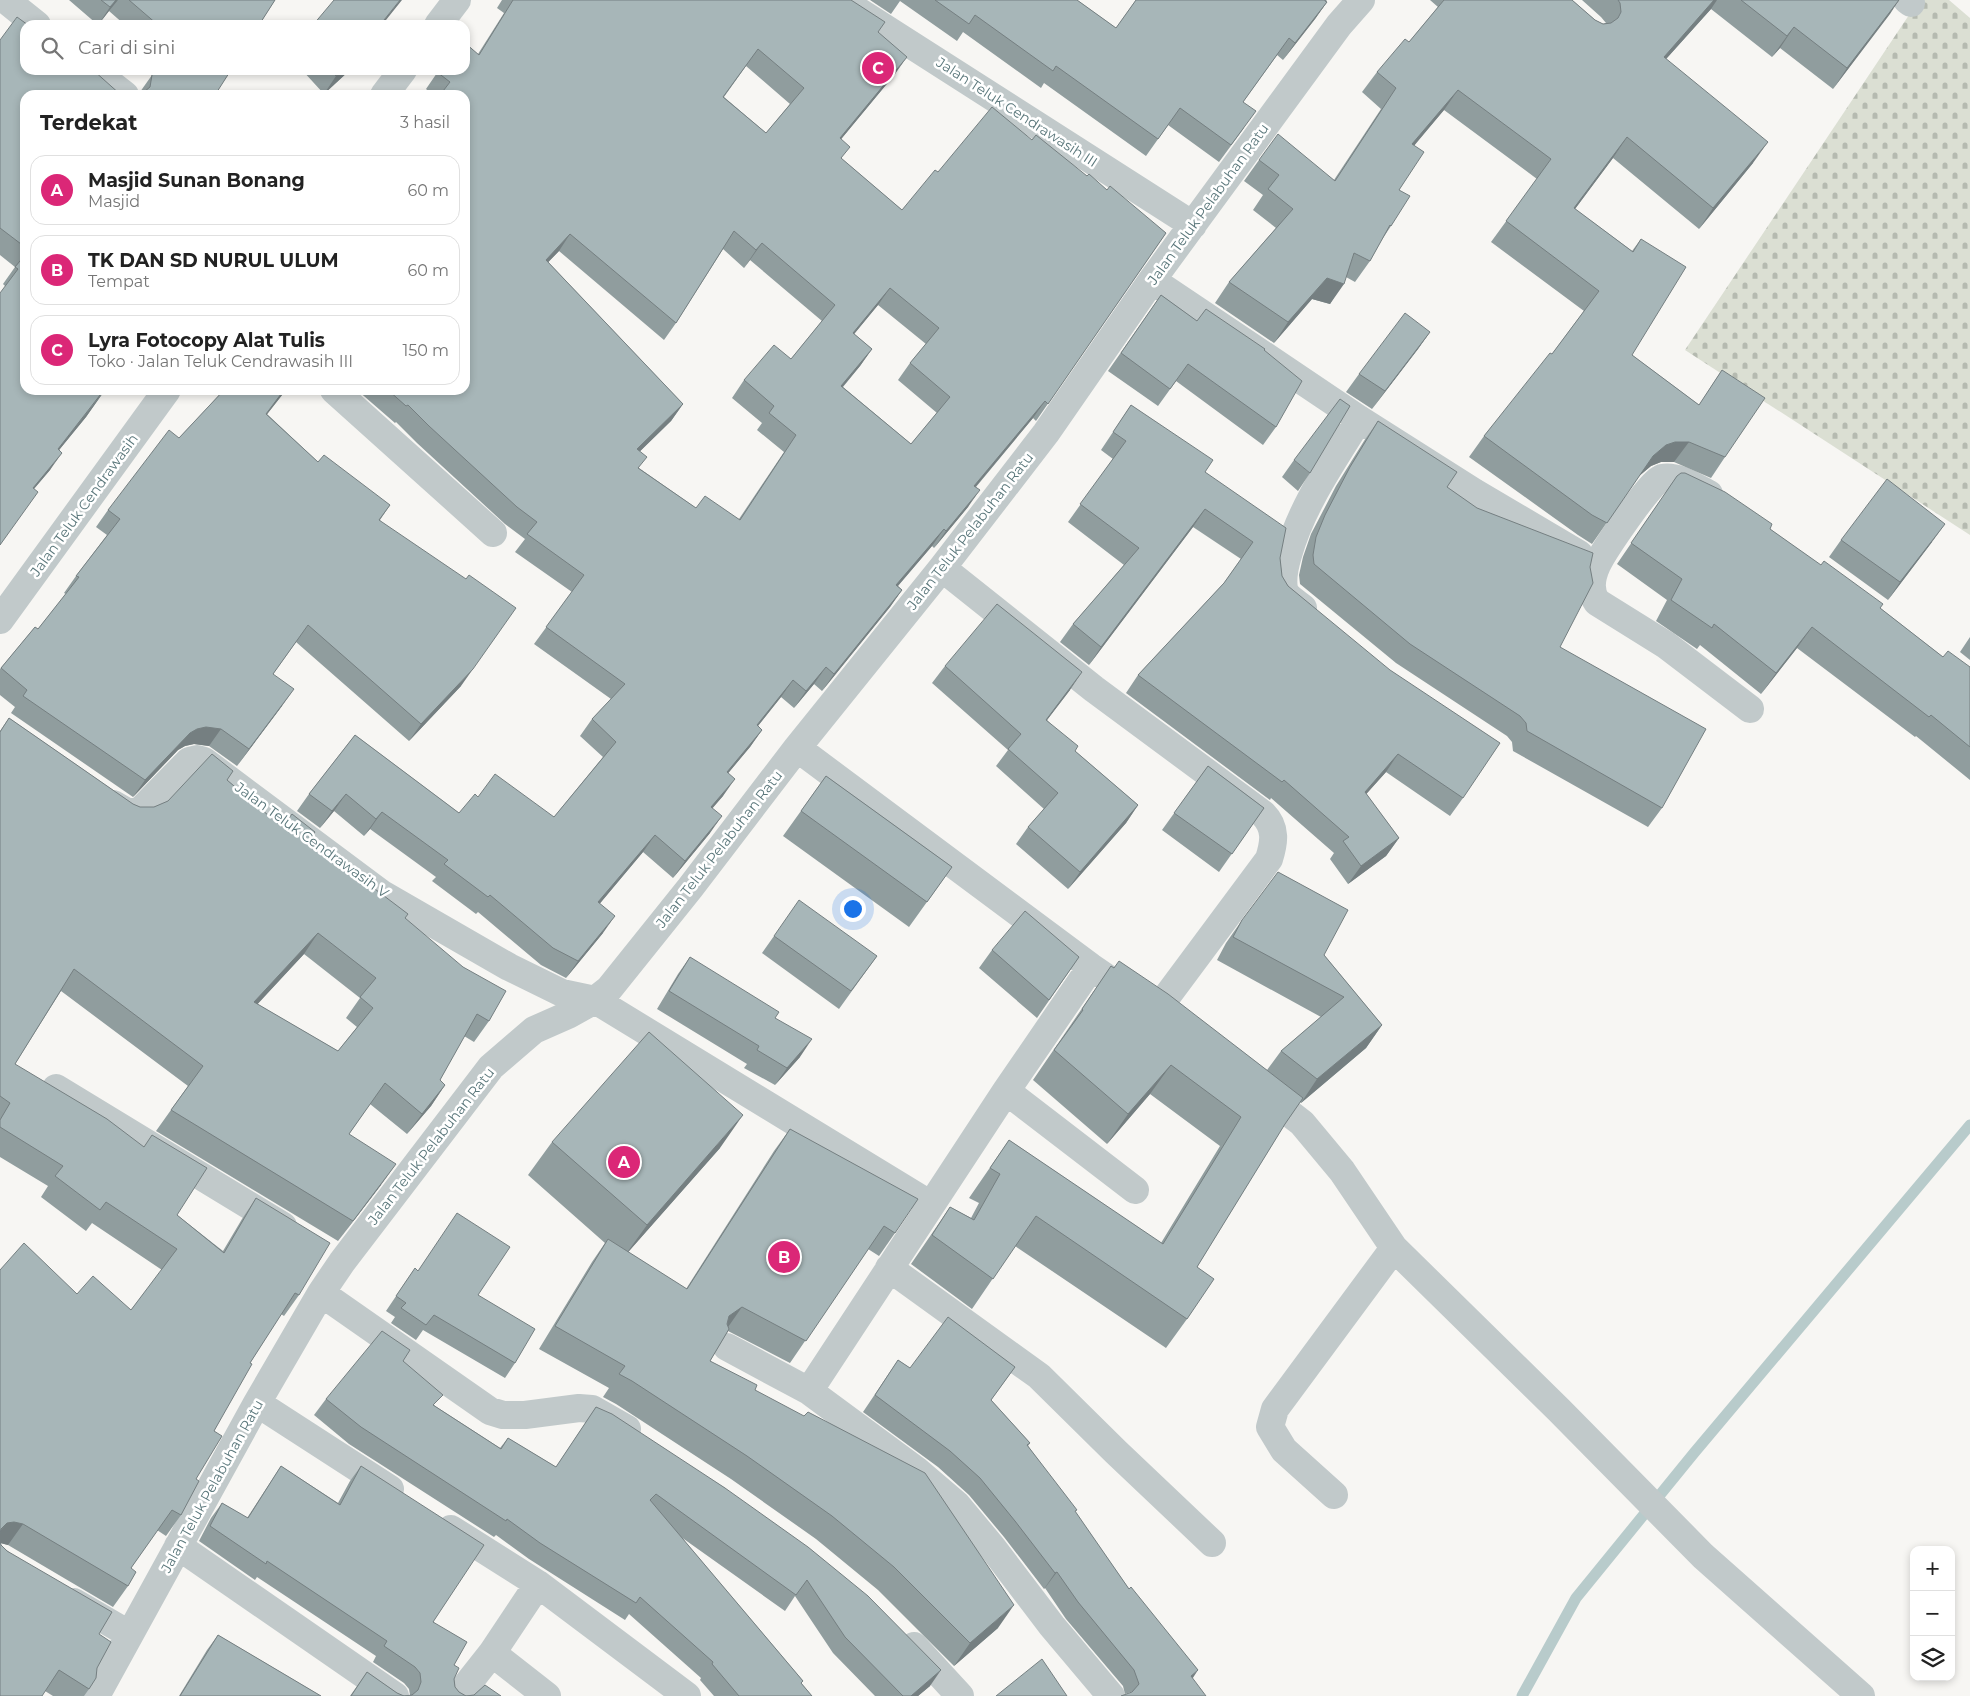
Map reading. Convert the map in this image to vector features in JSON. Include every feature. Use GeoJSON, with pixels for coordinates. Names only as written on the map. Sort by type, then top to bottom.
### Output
{"type":"FeatureCollection","features":[{"type":"Feature","properties":{"kind":"street"},"geometry":{"type":"LineString","coordinates":[[6,0],[31,20]]}},
{"type":"Feature","properties":{"kind":"street"},"geometry":{"type":"LineString","coordinates":[[442,20],[457,0]]}},
{"type":"Feature","properties":{"kind":"street","name":"Jalan Teluk Cendrawasih III"},"geometry":{"type":"LineString","coordinates":[[841,0],[1193,225]]}},
{"type":"Feature","properties":{"kind":"street","name":"Jalan Teluk Pelabuhan Ratu"},"geometry":{"type":"LineString","coordinates":[[105,1693],[129,1634],[257,1403],[321,1293],[333,1257],[491,1066],[534,1030],[568,1015],[595,1000],[609,989],[690,888],[797,748],[942,568],[1046,432],[1152,280],[1340,25],[1361,0]]}},
{"type":"Feature","properties":{"kind":"street"},"geometry":{"type":"LineString","coordinates":[[99,75],[118,90]]}},
{"type":"Feature","properties":{"kind":"street"},"geometry":{"type":"LineString","coordinates":[[388,90],[399,75]]}},
{"type":"Feature","properties":{"kind":"street"},"geometry":{"type":"LineString","coordinates":[[1152,280],[1359,419],[1474,492],[1597,565]]}},
{"type":"Feature","properties":{"kind":"street","name":"Jalan Teluk Cendrawasih"},"geometry":{"type":"LineString","coordinates":[[0,620],[163,395]]}},
{"type":"Feature","properties":{"kind":"street"},"geometry":{"type":"LineString","coordinates":[[340,395],[493,533]]}},
{"type":"Feature","properties":{"kind":"street"},"geometry":{"type":"LineString","coordinates":[[1325,626],[1287,595],[1284,588],[1284,572],[1293,539],[1311,496],[1359,419]]}},
{"type":"Feature","properties":{"kind":"street"},"geometry":{"type":"LineString","coordinates":[[1733,509],[1718,499],[1674,478],[1658,479],[1651,486],[1597,565],[1592,585],[1594,598],[1597,602],[1666,646],[1750,710]]}},
{"type":"Feature","properties":{"kind":"street"},"geometry":{"type":"LineString","coordinates":[[942,568],[1094,689],[1264,814],[1272,827],[1274,844],[1269,859],[1156,1011]]}},
{"type":"Feature","properties":{"kind":"street"},"geometry":{"type":"LineString","coordinates":[[797,748],[1091,967],[1179,1028]]}},
{"type":"Feature","properties":{"kind":"street","name":"Jalan Teluk Cendrawasih V"},"geometry":{"type":"LineString","coordinates":[[90,787],[122,810],[139,812],[189,761],[197,759],[204,761],[382,894],[518,972],[562,993],[595,1000]]}},
{"type":"Feature","properties":{"kind":"street"},"geometry":{"type":"LineString","coordinates":[[809,1391],[1006,1091],[1091,967]]}},
{"type":"Feature","properties":{"kind":"street"},"geometry":{"type":"LineString","coordinates":[[595,1000],[931,1205]]}},
{"type":"Feature","properties":{"kind":"street"},"geometry":{"type":"LineString","coordinates":[[1239,1075],[1302,1123],[1342,1172],[1394,1248],[1702,1556],[1860,1696]]}},
{"type":"Feature","properties":{"kind":"street"},"geometry":{"type":"LineString","coordinates":[[56,1088],[300,1237]]}},
{"type":"Feature","properties":{"kind":"street"},"geometry":{"type":"LineString","coordinates":[[1006,1091],[1135,1190]]}},
{"type":"Feature","properties":{"kind":"street"},"geometry":{"type":"LineString","coordinates":[[1334,1495],[1284,1450],[1270,1427],[1275,1409],[1394,1248]]}},
{"type":"Feature","properties":{"kind":"street"},"geometry":{"type":"LineString","coordinates":[[889,1268],[1039,1376],[1116,1452],[1212,1542]]}},
{"type":"Feature","properties":{"kind":"street"},"geometry":{"type":"LineString","coordinates":[[321,1293],[490,1411],[511,1415],[579,1408],[592,1409],[608,1417],[649,1444]]}},
{"type":"Feature","properties":{"kind":"street"},"geometry":{"type":"LineString","coordinates":[[727,1347],[809,1391],[916,1470],[956,1505],[992,1546],[1052,1626],[1111,1696]]}},
{"type":"Feature","properties":{"kind":"street"},"geometry":{"type":"LineString","coordinates":[[257,1403],[538,1584],[687,1696]]}},
{"type":"Feature","properties":{"kind":"street"},"geometry":{"type":"LineString","coordinates":[[178,1546],[395,1696]]}},
{"type":"Feature","properties":{"kind":"street"},"geometry":{"type":"LineString","coordinates":[[458,1696],[492,1653],[538,1584]]}},
{"type":"Feature","properties":{"kind":"street"},"geometry":{"type":"LineString","coordinates":[[52,1588],[129,1634]]}},
{"type":"Feature","properties":{"kind":"street"},"geometry":{"type":"LineString","coordinates":[[899,1631],[960,1696]]}},
{"type":"Feature","properties":{"kind":"street"},"geometry":{"type":"LineString","coordinates":[[492,1653],[547,1696]]}},
{"type":"Feature","properties":{"kind":"green space"},"geometry":{"type":"Polygon","coordinates":[[[1919,0],[1949,0],[1970,18],[1970,535],[1685,350],[1919,0]]]}},
{"type":"Feature","properties":{"kind":"building"},"geometry":{"type":"Polygon","coordinates":[[[101,0],[116,0],[110,7],[101,0]]]}},
{"type":"Feature","properties":{"kind":"building"},"geometry":{"type":"Polygon","coordinates":[[[129,0],[275,0],[262,20],[152,20],[129,0]]]}},
{"type":"Feature","properties":{"kind":"building"},"geometry":{"type":"Polygon","coordinates":[[[334,0],[400,0],[384,20],[317,20],[334,0]]]}},
{"type":"Feature","properties":{"kind":"building"},"geometry":{"type":"Polygon","coordinates":[[[513,0],[851,0],[885,22],[878,32],[907,57],[840,138],[850,147],[841,158],[902,210],[935,170],[938,172],[992,107],[1032,140],[1036,135],[1087,176],[1089,174],[1107,190],[1110,186],[1166,233],[1048,404],[1045,401],[974,486],[980,490],[946,531],[944,529],[896,585],[902,590],[834,674],[826,667],[806,691],[793,680],[757,725],[762,730],[727,772],[735,779],[711,807],[722,816],[685,861],[655,835],[598,902],[615,916],[578,961],[553,948],[490,895],[488,897],[444,864],[448,860],[382,812],[376,819],[346,794],[332,811],[309,794],[355,735],[459,813],[475,794],[478,797],[495,774],[554,817],[616,742],[592,719],[625,684],[546,627],[584,575],[527,534],[537,522],[517,507],[408,405],[406,406],[394,395],[470,395],[470,90],[444,90],[450,82],[441,75],[470,75],[470,47],[479,55],[513,0]],[[758,49],[723,97],[766,133],[804,88],[758,49]],[[734,231],[676,323],[570,234],[546,260],[683,404],[637,449],[647,457],[638,468],[696,508],[705,496],[740,520],[796,435],[769,413],[774,406],[744,380],[774,345],[791,359],[835,305],[762,243],[756,250],[734,231]],[[890,288],[853,333],[872,349],[841,386],[911,444],[950,397],[910,363],[939,328],[890,288]]]}},
{"type":"Feature","properties":{"kind":"building"},"geometry":{"type":"Polygon","coordinates":[[[935,0],[1077,0],[1116,28],[1136,0],[1325,0],[1327,2],[1295,43],[1289,38],[1243,102],[1256,111],[1231,145],[1180,108],[1158,139],[1056,66],[1053,71],[975,15],[969,24],[935,0]]]}},
{"type":"Feature","properties":{"kind":"building"},"geometry":{"type":"Polygon","coordinates":[[[1444,0],[1572,0],[1595,20],[1603,24],[1611,23],[1618,18],[1621,12],[1618,0],[1714,0],[1664,57],[1768,142],[1713,208],[1627,137],[1574,208],[1633,252],[1641,239],[1686,267],[1632,355],[1699,405],[1722,370],[1765,398],[1725,457],[1689,442],[1675,442],[1666,445],[1653,456],[1607,523],[1592,515],[1484,436],[1550,353],[1552,354],[1599,291],[1506,221],[1551,159],[1458,90],[1412,144],[1424,152],[1399,190],[1410,196],[1390,225],[1370,261],[1354,253],[1344,284],[1327,278],[1288,322],[1229,282],[1293,209],[1268,189],[1279,175],[1259,160],[1278,134],[1335,181],[1396,88],[1377,72],[1405,39],[1409,42],[1444,0]]]}},
{"type":"Feature","properties":{"kind":"building"},"geometry":{"type":"Polygon","coordinates":[[[1741,0],[1899,0],[1847,68],[1794,27],[1787,36],[1741,0]]]}},
{"type":"Feature","properties":{"kind":"building"},"geometry":{"type":"Polygon","coordinates":[[[17,17],[21,20],[20,75],[99,75],[115,90],[20,90],[20,243],[0,228],[0,40],[17,17]]]}},
{"type":"Feature","properties":{"kind":"building"},"geometry":{"type":"Polygon","coordinates":[[[152,75],[228,75],[218,90],[146,90],[150,87],[152,75]]]}},
{"type":"Feature","properties":{"kind":"building"},"geometry":{"type":"Polygon","coordinates":[[[20,261],[20,395],[100,395],[58,449],[62,453],[33,488],[38,492],[0,545],[0,293],[18,269],[15,267],[20,261]]]}},
{"type":"Feature","properties":{"kind":"building"},"geometry":{"type":"Polygon","coordinates":[[[1161,295],[1197,321],[1206,309],[1265,349],[1302,381],[1276,427],[1188,364],[1170,389],[1121,353],[1161,295]]]}},
{"type":"Feature","properties":{"kind":"building"},"geometry":{"type":"Polygon","coordinates":[[[1405,313],[1430,332],[1385,391],[1359,374],[1405,313]]]}},
{"type":"Feature","properties":{"kind":"building"},"geometry":{"type":"Polygon","coordinates":[[[219,395],[280,395],[266,414],[318,462],[324,455],[390,505],[379,520],[466,579],[469,575],[516,608],[473,669],[421,724],[308,625],[273,674],[294,689],[249,749],[221,729],[206,727],[197,729],[190,733],[145,780],[23,696],[27,690],[1,668],[35,627],[38,629],[79,577],[76,576],[120,519],[108,510],[169,430],[179,438],[219,395]]]}},
{"type":"Feature","properties":{"kind":"building"},"geometry":{"type":"Polygon","coordinates":[[[1340,399],[1350,406],[1310,473],[1294,460],[1340,399]]]}},
{"type":"Feature","properties":{"kind":"building"},"geometry":{"type":"Polygon","coordinates":[[[1131,405],[1213,460],[1205,472],[1286,528],[1280,558],[1282,576],[1288,586],[1390,670],[1500,743],[1463,798],[1398,754],[1365,792],[1399,838],[1361,866],[1343,841],[1349,837],[1284,780],[1282,782],[1138,675],[1224,583],[1253,542],[1205,509],[1101,647],[1073,624],[1139,548],[1080,504],[1126,441],[1113,432],[1131,405]]]}},
{"type":"Feature","properties":{"kind":"building"},"geometry":{"type":"Polygon","coordinates":[[[1378,421],[1457,472],[1447,487],[1477,508],[1593,553],[1590,567],[1593,583],[1560,647],[1706,729],[1662,808],[1527,731],[1526,723],[1520,716],[1410,644],[1314,564],[1313,555],[1316,537],[1325,515],[1350,467],[1378,421]]]}},
{"type":"Feature","properties":{"kind":"building"},"geometry":{"type":"Polygon","coordinates":[[[1685,473],[1725,492],[1772,524],[1770,529],[1821,565],[1824,561],[1883,604],[1880,608],[1943,657],[1948,651],[1970,667],[1970,747],[1931,715],[1929,717],[1812,627],[1776,673],[1714,624],[1712,628],[1671,600],[1682,579],[1631,543],[1677,476],[1685,473]]]}},
{"type":"Feature","properties":{"kind":"building"},"geometry":{"type":"Polygon","coordinates":[[[1887,479],[1945,524],[1900,582],[1841,540],[1887,479]]]}},
{"type":"Feature","properties":{"kind":"building"},"geometry":{"type":"Polygon","coordinates":[[[997,604],[1082,672],[1046,720],[1078,746],[1075,751],[1138,805],[1080,872],[1028,827],[1058,793],[1008,749],[1021,734],[945,666],[997,604]]]}},
{"type":"Feature","properties":{"kind":"building"},"geometry":{"type":"Polygon","coordinates":[[[9,718],[140,807],[154,807],[168,801],[212,754],[233,771],[227,780],[282,827],[292,814],[315,832],[307,843],[363,880],[408,914],[405,918],[463,967],[506,991],[489,1021],[477,1014],[440,1080],[445,1085],[422,1114],[385,1083],[349,1134],[396,1164],[353,1221],[171,1110],[203,1066],[74,969],[15,1064],[107,1119],[144,1147],[152,1135],[207,1168],[177,1215],[224,1253],[256,1198],[330,1243],[299,1295],[295,1293],[250,1363],[252,1364],[214,1431],[222,1436],[196,1479],[199,1481],[181,1515],[172,1510],[131,1568],[136,1572],[128,1586],[23,1524],[7,1523],[1,1529],[0,1534],[0,1270],[24,1243],[77,1294],[93,1276],[131,1310],[177,1249],[106,1202],[100,1210],[55,1176],[63,1166],[0,1127],[0,1120],[10,1103],[0,1096],[0,732],[9,718]],[[318,933],[254,1002],[338,1051],[373,1008],[360,997],[376,978],[318,933]]]}},
{"type":"Feature","properties":{"kind":"building"},"geometry":{"type":"Polygon","coordinates":[[[1208,766],[1264,808],[1232,854],[1174,813],[1208,766]]]}},
{"type":"Feature","properties":{"kind":"building"},"geometry":{"type":"Polygon","coordinates":[[[826,776],[952,867],[927,902],[801,811],[826,776]]]}},
{"type":"Feature","properties":{"kind":"building"},"geometry":{"type":"Polygon","coordinates":[[[1278,872],[1348,910],[1324,955],[1382,1025],[1317,1079],[1281,1051],[1344,997],[1233,937],[1242,920],[1278,872]]]}},
{"type":"Feature","properties":{"kind":"building"},"geometry":{"type":"Polygon","coordinates":[[[799,900],[877,956],[851,991],[774,936],[799,900]]]}},
{"type":"Feature","properties":{"kind":"building"},"geometry":{"type":"Polygon","coordinates":[[[1025,911],[1079,957],[1049,1000],[992,950],[1025,911]]]}},
{"type":"Feature","properties":{"kind":"building"},"geometry":{"type":"Polygon","coordinates":[[[690,957],[779,1012],[775,1018],[812,1039],[787,1068],[757,1050],[759,1046],[669,991],[690,957]]]}},
{"type":"Feature","properties":{"kind":"building"},"geometry":{"type":"Polygon","coordinates":[[[1119,961],[1168,994],[1303,1098],[1197,1267],[1214,1279],[1187,1319],[1036,1216],[993,1279],[932,1235],[950,1207],[974,1220],[1000,1174],[990,1168],[1009,1140],[1163,1244],[1241,1117],[1171,1065],[1128,1114],[1054,1050],[1083,1010],[1111,966],[1114,968],[1119,961]]]}},
{"type":"Feature","properties":{"kind":"building"},"geometry":{"type":"Polygon","coordinates":[[[649,1032],[743,1115],[647,1225],[552,1142],[649,1032]]]}},
{"type":"Feature","properties":{"kind":"building"},"geometry":{"type":"Polygon","coordinates":[[[790,1129],[918,1199],[895,1233],[884,1226],[806,1341],[742,1307],[729,1316],[727,1324],[729,1329],[710,1361],[757,1385],[755,1390],[804,1416],[808,1412],[925,1473],[1014,1605],[970,1643],[894,1567],[832,1516],[747,1456],[619,1374],[625,1366],[555,1326],[608,1239],[687,1289],[790,1129]]]}},
{"type":"Feature","properties":{"kind":"building"},"geometry":{"type":"Polygon","coordinates":[[[457,1213],[510,1247],[478,1295],[535,1329],[515,1363],[434,1315],[426,1325],[401,1308],[406,1303],[396,1296],[415,1268],[418,1271],[457,1213]]]}},
{"type":"Feature","properties":{"kind":"building"},"geometry":{"type":"Polygon","coordinates":[[[948,1317],[1015,1367],[991,1400],[1030,1443],[1027,1445],[1077,1510],[1075,1511],[1129,1589],[1131,1587],[1198,1670],[1191,1676],[1206,1696],[1121,1696],[1132,1692],[1139,1684],[1134,1670],[1078,1602],[1057,1572],[1055,1573],[980,1478],[950,1451],[875,1395],[898,1360],[910,1368],[948,1317]]]}},
{"type":"Feature","properties":{"kind":"building"},"geometry":{"type":"Polygon","coordinates":[[[382,1331],[410,1350],[403,1361],[443,1395],[433,1405],[501,1449],[508,1438],[556,1467],[596,1407],[612,1414],[725,1488],[808,1547],[868,1596],[941,1670],[911,1696],[903,1696],[845,1637],[807,1580],[796,1595],[656,1494],[650,1500],[803,1681],[801,1683],[812,1696],[739,1696],[712,1664],[713,1662],[640,1597],[636,1603],[540,1543],[507,1519],[506,1521],[361,1427],[326,1399],[382,1331]]]}},
{"type":"Feature","properties":{"kind":"building"},"geometry":{"type":"Polygon","coordinates":[[[281,1466],[340,1505],[361,1466],[484,1545],[433,1622],[467,1642],[454,1665],[459,1668],[454,1679],[455,1687],[466,1696],[404,1696],[412,1695],[418,1690],[421,1682],[420,1673],[415,1667],[384,1646],[387,1641],[267,1561],[266,1564],[210,1526],[222,1503],[248,1518],[281,1466]]]}},
{"type":"Feature","properties":{"kind":"building"},"geometry":{"type":"Polygon","coordinates":[[[0,1541],[7,1551],[112,1612],[99,1634],[111,1642],[97,1668],[96,1678],[89,1689],[59,1670],[42,1696],[0,1696],[0,1541]]]}},
{"type":"Feature","properties":{"kind":"building"},"geometry":{"type":"Polygon","coordinates":[[[218,1635],[321,1696],[180,1696],[218,1635]]]}},
{"type":"Feature","properties":{"kind":"building"},"geometry":{"type":"Polygon","coordinates":[[[1042,1659],[1067,1696],[996,1696],[1042,1659]]]}},
{"type":"Feature","properties":{"kind":"building"},"geometry":{"type":"Polygon","coordinates":[[[367,1672],[404,1696],[351,1696],[367,1672]]]}},
{"type":"Feature","properties":{"kind":"building"},"geometry":{"type":"Polygon","coordinates":[[[485,1685],[501,1696],[466,1696],[474,1695],[485,1685]]]}},
{"type":"Feature","properties":{"kind":"waterway"},"geometry":{"type":"LineString","coordinates":[[1522,1696],[1576,1598],[1694,1453],[1970,1125]]}},
{"type":"Feature","properties":{"kind":"place","name":"Lyra Fotocopy Alat Tulis"},"geometry":{"type":"Point","coordinates":[878,68]}},
{"type":"Feature","properties":{"kind":"place","name":"Masjid Sunan Bonang"},"geometry":{"type":"Point","coordinates":[624,1162]}},
{"type":"Feature","properties":{"kind":"place","name":"TK DAN SD NURUL ULUM"},"geometry":{"type":"Point","coordinates":[784,1257]}}]}
